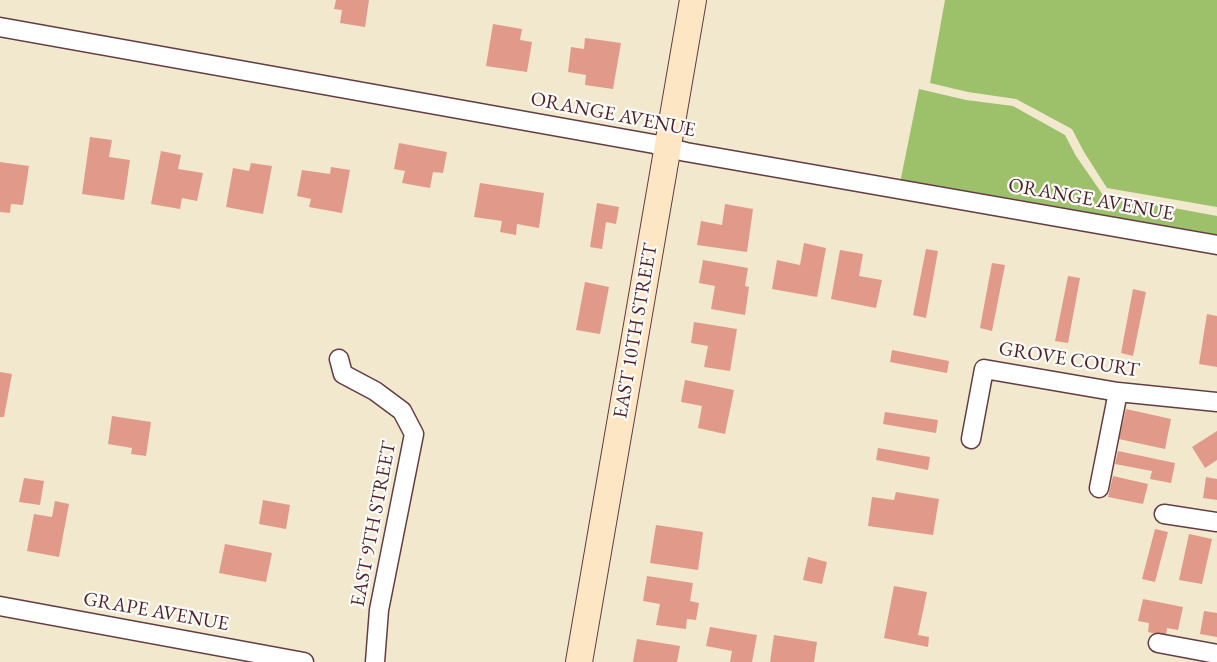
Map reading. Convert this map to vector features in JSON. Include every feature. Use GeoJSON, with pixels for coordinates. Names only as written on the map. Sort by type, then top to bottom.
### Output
{"type":"FeatureCollection","features":[{"type":"Feature","properties":{"kind":"street","name":"EAST 10TH STREET"},"geometry":{"type":"LineString","coordinates":[[579,662],[693,0]]}},
{"type":"Feature","properties":{"kind":"street","name":"ORANGE AVENUE"},"geometry":{"type":"LineString","coordinates":[[0,27],[668,147],[686,153],[1217,245]]}},
{"type":"Feature","properties":{"kind":"street","name":"EAST 9TH STREET"},"geometry":{"type":"LineString","coordinates":[[339,359],[344,374],[375,391],[402,411],[414,434],[379,610],[375,662]]}},
{"type":"Feature","properties":{"kind":"street","name":"GROVE COURT"},"geometry":{"type":"LineString","coordinates":[[971,439],[984,369],[1118,392],[1217,402]]}},
{"type":"Feature","properties":{"kind":"street"},"geometry":{"type":"LineString","coordinates":[[1099,488],[1118,392]]}},
{"type":"Feature","properties":{"kind":"street"},"geometry":{"type":"LineString","coordinates":[[1164,514],[1217,522]]}},
{"type":"Feature","properties":{"kind":"street","name":"GRAPE AVENUE"},"geometry":{"type":"LineString","coordinates":[[0,606],[304,662]]}},
{"type":"Feature","properties":{"kind":"street"},"geometry":{"type":"LineString","coordinates":[[1158,643],[1217,654]]}},
{"type":"Feature","properties":{"kind":"green space"},"geometry":{"type":"Polygon","coordinates":[[[945,0],[1217,0],[1217,207],[1107,188],[1072,129],[1016,99],[968,92],[930,83],[945,0]]]}},
{"type":"Feature","properties":{"kind":"green space"},"geometry":{"type":"Polygon","coordinates":[[[919,89],[966,100],[1013,106],[1065,135],[1076,156],[1103,195],[1217,216],[1217,239],[900,183],[919,89]]]}},
{"type":"Feature","properties":{"kind":"building"},"geometry":{"type":"Polygon","coordinates":[[[336,0],[369,0],[365,27],[340,23],[342,10],[334,9],[336,0]]]}},
{"type":"Feature","properties":{"kind":"building"},"geometry":{"type":"Polygon","coordinates":[[[493,24],[522,29],[520,40],[532,42],[527,72],[486,66],[493,24]]]}},
{"type":"Feature","properties":{"kind":"building"},"geometry":{"type":"Polygon","coordinates":[[[585,38],[621,43],[613,89],[585,85],[586,75],[568,72],[571,47],[584,49],[585,38]]]}},
{"type":"Feature","properties":{"kind":"building"},"geometry":{"type":"Polygon","coordinates":[[[90,137],[112,140],[109,157],[130,160],[124,200],[82,194],[90,137]]]}},
{"type":"Feature","properties":{"kind":"building"},"geometry":{"type":"Polygon","coordinates":[[[399,143],[447,152],[443,173],[433,172],[430,188],[402,183],[405,171],[394,169],[399,143]]]}},
{"type":"Feature","properties":{"kind":"building"},"geometry":{"type":"Polygon","coordinates":[[[161,151],[181,155],[178,169],[203,173],[197,201],[182,198],[180,209],[151,204],[161,151]]]}},
{"type":"Feature","properties":{"kind":"building"},"geometry":{"type":"Polygon","coordinates":[[[0,162],[29,166],[23,205],[11,204],[10,213],[0,212],[0,162]]]}},
{"type":"Feature","properties":{"kind":"building"},"geometry":{"type":"Polygon","coordinates":[[[251,163],[272,166],[263,214],[226,207],[233,168],[249,171],[251,163]]]}},
{"type":"Feature","properties":{"kind":"building"},"geometry":{"type":"Polygon","coordinates":[[[331,167],[350,170],[342,213],[309,207],[311,199],[297,196],[302,170],[330,174],[331,167]]]}},
{"type":"Feature","properties":{"kind":"building"},"geometry":{"type":"Polygon","coordinates":[[[480,183],[544,193],[539,228],[517,224],[516,235],[500,232],[502,221],[474,217],[480,183]]]}},
{"type":"Feature","properties":{"kind":"building"},"geometry":{"type":"Polygon","coordinates":[[[597,203],[619,207],[616,224],[606,222],[602,249],[590,247],[597,203]]]}},
{"type":"Feature","properties":{"kind":"building"},"geometry":{"type":"Polygon","coordinates":[[[725,204],[753,209],[747,252],[697,245],[701,221],[722,225],[725,204]]]}},
{"type":"Feature","properties":{"kind":"building"},"geometry":{"type":"Polygon","coordinates":[[[804,243],[826,248],[817,297],[772,289],[777,260],[800,265],[804,243]]]}},
{"type":"Feature","properties":{"kind":"building"},"geometry":{"type":"Polygon","coordinates":[[[926,249],[938,251],[926,318],[913,315],[926,249]]]}},
{"type":"Feature","properties":{"kind":"building"},"geometry":{"type":"Polygon","coordinates":[[[840,250],[863,254],[859,276],[882,280],[876,308],[831,299],[840,250]]]}},
{"type":"Feature","properties":{"kind":"building"},"geometry":{"type":"Polygon","coordinates":[[[703,260],[748,268],[745,286],[749,287],[745,315],[711,309],[715,286],[699,283],[703,260]]]}},
{"type":"Feature","properties":{"kind":"building"},"geometry":{"type":"Polygon","coordinates":[[[992,263],[1005,265],[992,331],[980,328],[992,263]]]}},
{"type":"Feature","properties":{"kind":"building"},"geometry":{"type":"Polygon","coordinates":[[[1068,276],[1080,278],[1068,343],[1055,341],[1068,276]]]}},
{"type":"Feature","properties":{"kind":"building"},"geometry":{"type":"Polygon","coordinates":[[[585,282],[609,287],[600,334],[576,330],[585,282]]]}},
{"type":"Feature","properties":{"kind":"building"},"geometry":{"type":"Polygon","coordinates":[[[1133,289],[1146,292],[1133,356],[1121,353],[1133,289]]]}},
{"type":"Feature","properties":{"kind":"building"},"geometry":{"type":"Polygon","coordinates":[[[1207,314],[1217,316],[1217,367],[1199,364],[1207,314]]]}},
{"type":"Feature","properties":{"kind":"building"},"geometry":{"type":"Polygon","coordinates":[[[694,322],[737,329],[730,371],[704,367],[708,346],[691,343],[694,322]]]}},
{"type":"Feature","properties":{"kind":"building"},"geometry":{"type":"Polygon","coordinates":[[[892,350],[949,361],[947,373],[890,362],[892,350]]]}},
{"type":"Feature","properties":{"kind":"building"},"geometry":{"type":"Polygon","coordinates":[[[0,372],[12,374],[4,417],[0,417],[0,372]]]}},
{"type":"Feature","properties":{"kind":"building"},"geometry":{"type":"Polygon","coordinates":[[[685,380],[734,390],[725,434],[698,428],[702,406],[681,402],[685,380]]]}},
{"type":"Feature","properties":{"kind":"building"},"geometry":{"type":"Polygon","coordinates":[[[1126,409],[1171,419],[1165,449],[1119,439],[1126,409]]]}},
{"type":"Feature","properties":{"kind":"building"},"geometry":{"type":"Polygon","coordinates":[[[885,412],[938,420],[936,433],[883,424],[885,412]]]}},
{"type":"Feature","properties":{"kind":"building"},"geometry":{"type":"Polygon","coordinates":[[[112,416],[151,422],[146,456],[131,454],[132,448],[108,444],[112,416]]]}},
{"type":"Feature","properties":{"kind":"building"},"geometry":{"type":"Polygon","coordinates":[[[1217,431],[1217,460],[1205,468],[1192,447],[1217,431]]]}},
{"type":"Feature","properties":{"kind":"building"},"geometry":{"type":"Polygon","coordinates":[[[878,448],[930,457],[928,470],[876,460],[878,448]]]}},
{"type":"Feature","properties":{"kind":"building"},"geometry":{"type":"Polygon","coordinates":[[[1118,451],[1175,463],[1171,483],[1150,479],[1152,471],[1115,464],[1118,451]]]}},
{"type":"Feature","properties":{"kind":"building"},"geometry":{"type":"Polygon","coordinates":[[[1113,476],[1148,484],[1143,504],[1108,497],[1113,476]]]}},
{"type":"Feature","properties":{"kind":"building"},"geometry":{"type":"Polygon","coordinates":[[[1206,477],[1217,479],[1217,500],[1203,498],[1206,477]]]}},
{"type":"Feature","properties":{"kind":"building"},"geometry":{"type":"Polygon","coordinates":[[[24,478],[44,481],[40,505],[19,502],[24,478]]]}},
{"type":"Feature","properties":{"kind":"building"},"geometry":{"type":"Polygon","coordinates":[[[896,492],[939,499],[933,535],[868,526],[872,497],[894,500],[896,492]]]}},
{"type":"Feature","properties":{"kind":"building"},"geometry":{"type":"Polygon","coordinates":[[[263,500],[290,505],[286,529],[259,524],[263,500]]]}},
{"type":"Feature","properties":{"kind":"building"},"geometry":{"type":"Polygon","coordinates":[[[55,501],[69,504],[59,557],[27,551],[34,514],[52,517],[55,501]]]}},
{"type":"Feature","properties":{"kind":"building"},"geometry":{"type":"Polygon","coordinates":[[[656,525],[703,532],[698,570],[650,563],[656,525]]]}},
{"type":"Feature","properties":{"kind":"building"},"geometry":{"type":"Polygon","coordinates":[[[1155,529],[1168,532],[1155,582],[1142,579],[1155,529]]]}},
{"type":"Feature","properties":{"kind":"building"},"geometry":{"type":"Polygon","coordinates":[[[1189,534],[1212,539],[1202,584],[1179,580],[1189,534]]]}},
{"type":"Feature","properties":{"kind":"building"},"geometry":{"type":"Polygon","coordinates":[[[225,544],[272,553],[266,582],[219,573],[225,544]]]}},
{"type":"Feature","properties":{"kind":"building"},"geometry":{"type":"Polygon","coordinates":[[[808,557],[827,562],[822,584],[803,580],[808,557]]]}},
{"type":"Feature","properties":{"kind":"building"},"geometry":{"type":"Polygon","coordinates":[[[647,576],[693,583],[690,601],[699,603],[696,620],[687,619],[686,629],[656,625],[660,604],[643,601],[647,576]]]}},
{"type":"Feature","properties":{"kind":"building"},"geometry":{"type":"Polygon","coordinates":[[[894,586],[927,592],[918,635],[929,637],[928,647],[884,638],[894,586]]]}},
{"type":"Feature","properties":{"kind":"building"},"geometry":{"type":"Polygon","coordinates":[[[1143,599],[1183,607],[1178,630],[1167,628],[1166,636],[1148,632],[1149,623],[1138,621],[1143,599]]]}},
{"type":"Feature","properties":{"kind":"building"},"geometry":{"type":"Polygon","coordinates":[[[1204,611],[1217,613],[1217,637],[1200,634],[1204,611]]]}},
{"type":"Feature","properties":{"kind":"building"},"geometry":{"type":"Polygon","coordinates":[[[710,627],[757,635],[752,662],[730,662],[732,651],[706,646],[710,627]]]}},
{"type":"Feature","properties":{"kind":"building"},"geometry":{"type":"Polygon","coordinates":[[[774,635],[817,642],[814,662],[770,662],[774,635]]]}},
{"type":"Feature","properties":{"kind":"building"},"geometry":{"type":"Polygon","coordinates":[[[637,639],[680,646],[677,662],[633,662],[637,639]]]}}]}
